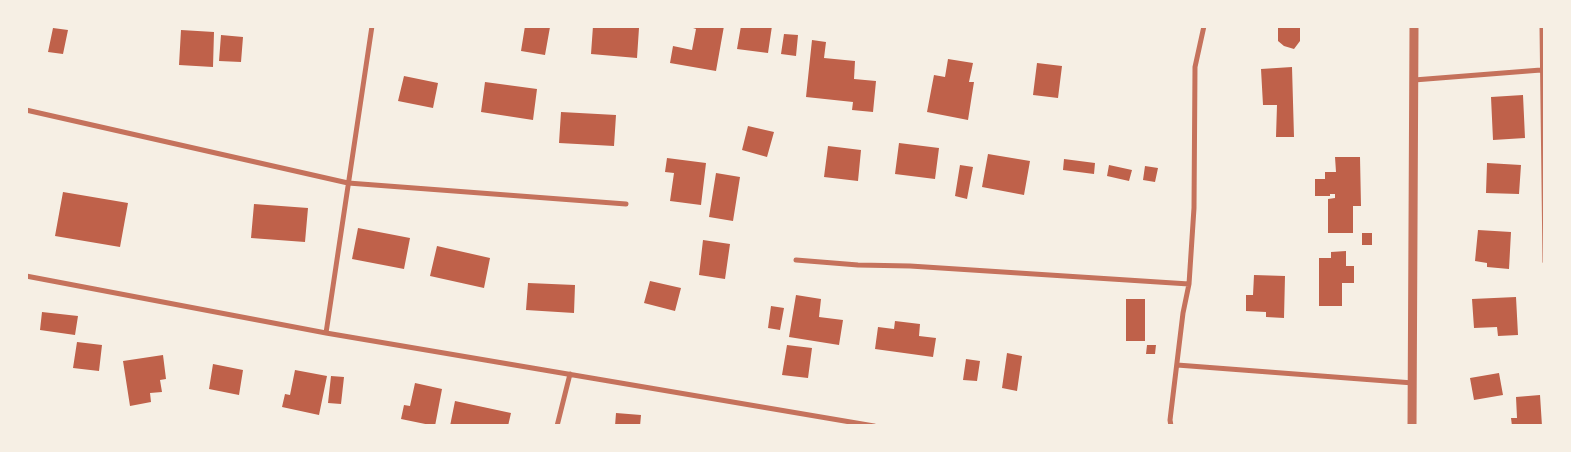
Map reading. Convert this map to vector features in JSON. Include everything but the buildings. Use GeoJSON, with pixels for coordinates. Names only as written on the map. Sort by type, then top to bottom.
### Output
{"type":"FeatureCollection","features":[{"type":"Feature","properties":{"kind":"street"},"geometry":{"type":"LineString","coordinates":[[326,333],[372,26]]}},
{"type":"Feature","properties":{"kind":"street"},"geometry":{"type":"LineString","coordinates":[[1171,426],[1170,420],[1189,284],[1194,208],[1196,67],[1204,26]]}},
{"type":"Feature","properties":{"kind":"street"},"geometry":{"type":"LineString","coordinates":[[1412,426],[1414,26]]}},
{"type":"Feature","properties":{"kind":"street"},"geometry":{"type":"LineString","coordinates":[[1542,26],[1541,70],[1545,262]]}},
{"type":"Feature","properties":{"kind":"street"},"geometry":{"type":"LineString","coordinates":[[1414,80],[1541,70]]}},
{"type":"Feature","properties":{"kind":"street"},"geometry":{"type":"LineString","coordinates":[[26,110],[348,183],[626,204]]}},
{"type":"Feature","properties":{"kind":"street"},"geometry":{"type":"LineString","coordinates":[[796,260],[1189,284]]}},
{"type":"Feature","properties":{"kind":"street"},"geometry":{"type":"LineString","coordinates":[[26,276],[326,333],[874,426]]}},
{"type":"Feature","properties":{"kind":"street"},"geometry":{"type":"LineString","coordinates":[[1177,365],[1413,383]]}},
{"type":"Feature","properties":{"kind":"street"},"geometry":{"type":"LineString","coordinates":[[556,426],[570,374]]}}]}
